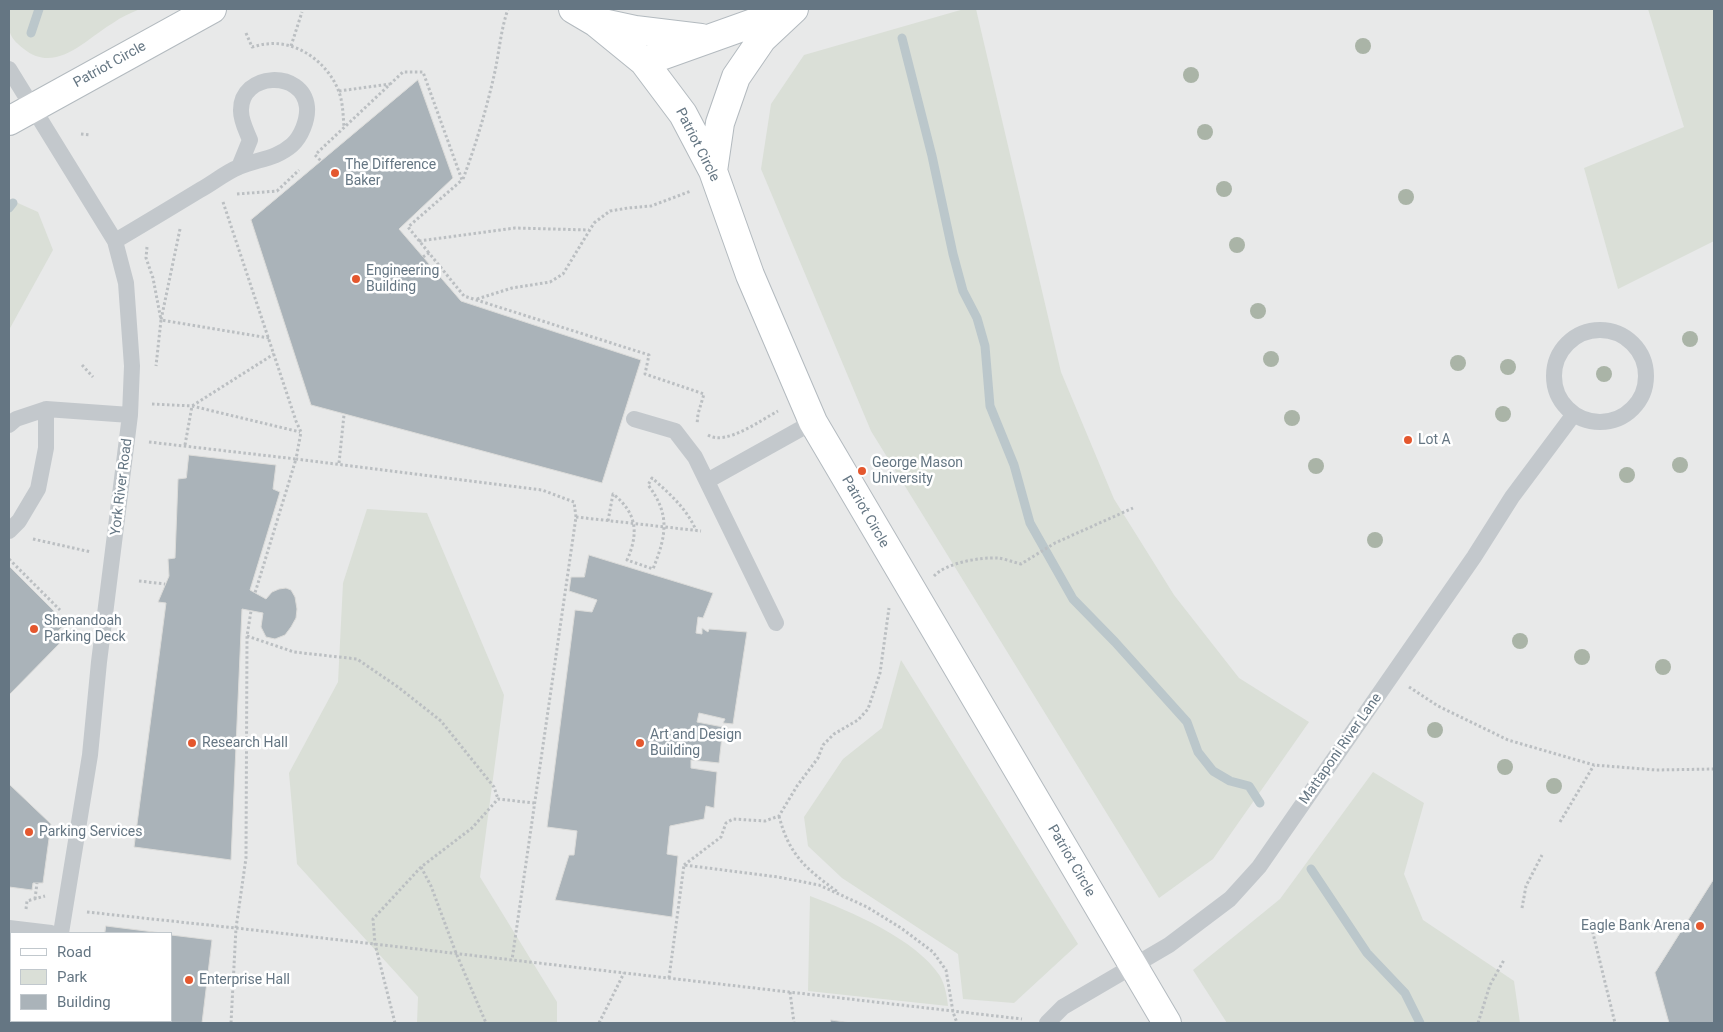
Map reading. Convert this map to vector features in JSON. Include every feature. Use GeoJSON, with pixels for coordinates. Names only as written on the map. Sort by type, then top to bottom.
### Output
{"type":"FeatureCollection","features":[{"type":"Feature","properties":{"kind":"street","name":"Patriot Circle"},"geometry":{"type":"LineString","coordinates":[[20,115],[212,9]]}},
{"type":"Feature","properties":{"kind":"street"},"geometry":{"type":"LineString","coordinates":[[644,62],[793,9]]}},
{"type":"Feature","properties":{"kind":"street"},"geometry":{"type":"LineString","coordinates":[[706,180],[720,123],[736,77],[762,39],[793,9]]}},
{"type":"Feature","properties":{"kind":"street","name":"Patriot Circle"},"geometry":{"type":"LineString","coordinates":[[584,15],[644,62],[683,114],[706,180],[750,274],[813,422],[1167,1023]]}},
{"type":"Feature","properties":{"kind":"street"},"geometry":{"type":"LineString","coordinates":[[584,15],[635,30],[707,39]]}},
{"type":"Feature","properties":{"kind":"lane","name":"York River Road"},"geometry":{"type":"LineString","coordinates":[[9,69],[20,115],[115,242],[126,283],[132,366],[130,415],[99,662],[90,755],[61,932]]}},
{"type":"Feature","properties":{"kind":"lane"},"geometry":{"type":"LineString","coordinates":[[115,242],[240,167],[271,158],[293,144],[302,131],[307,107],[304,97],[298,89],[289,83],[270,79],[259,82],[249,89],[243,98],[241,118],[250,140],[240,167]]}},
{"type":"Feature","properties":{"kind":"lane"},"geometry":{"type":"LineString","coordinates":[[1592,331],[1610,331],[1627,338],[1639,351],[1646,368],[1645,386],[1638,402],[1625,415],[1609,421],[1591,421],[1574,414],[1562,400],[1555,384],[1556,366],[1563,350],[1576,337],[1592,331]]}},
{"type":"Feature","properties":{"kind":"lane"},"geometry":{"type":"LineString","coordinates":[[9,531],[18,521],[38,489],[46,448],[46,408]]}},
{"type":"Feature","properties":{"kind":"lane"},"geometry":{"type":"LineString","coordinates":[[9,425],[16,419],[46,408],[130,415]]}},
{"type":"Feature","properties":{"kind":"lane","name":"Mattaponi River Lane"},"geometry":{"type":"LineString","coordinates":[[1047,1023],[1062,1007],[1169,945],[1230,898],[1260,867],[1474,557],[1512,497],[1574,414]]}},
{"type":"Feature","properties":{"kind":"lane"},"geometry":{"type":"LineString","coordinates":[[634,418],[675,431],[695,457],[776,622]]}},
{"type":"Feature","properties":{"kind":"lane"},"geometry":{"type":"LineString","coordinates":[[707,482],[813,422]]}},
{"type":"Feature","properties":{"kind":"lane"},"geometry":{"type":"LineString","coordinates":[[9,928],[43,932]]}},
{"type":"Feature","properties":{"kind":"path"},"geometry":{"type":"LineString","coordinates":[[508,9],[493,80],[476,143],[462,180],[408,227],[464,296],[650,355],[645,374],[704,394],[698,414],[697,426]]}},
{"type":"Feature","properties":{"kind":"path"},"geometry":{"type":"LineString","coordinates":[[291,46],[302,12]]}},
{"type":"Feature","properties":{"kind":"path"},"geometry":{"type":"LineString","coordinates":[[309,161],[404,72],[423,72],[462,180]]}},
{"type":"Feature","properties":{"kind":"path"},"geometry":{"type":"LineString","coordinates":[[339,91],[391,84]]}},
{"type":"Feature","properties":{"kind":"path"},"geometry":{"type":"LineString","coordinates":[[81,134],[90,135]]}},
{"type":"Feature","properties":{"kind":"path"},"geometry":{"type":"LineString","coordinates":[[315,155],[321,162]]}},
{"type":"Feature","properties":{"kind":"path"},"geometry":{"type":"LineString","coordinates":[[229,195],[277,191],[302,167]]}},
{"type":"Feature","properties":{"kind":"path"},"geometry":{"type":"LineString","coordinates":[[476,299],[512,288],[550,282],[563,274],[594,223],[610,211],[652,206],[706,180]]}},
{"type":"Feature","properties":{"kind":"path"},"geometry":{"type":"LineString","coordinates":[[222,199],[301,432],[296,459],[255,593]]}},
{"type":"Feature","properties":{"kind":"path"},"geometry":{"type":"LineString","coordinates":[[156,367],[161,320],[181,222]]}},
{"type":"Feature","properties":{"kind":"path"},"geometry":{"type":"LineString","coordinates":[[419,241],[515,228],[590,230]]}},
{"type":"Feature","properties":{"kind":"path"},"geometry":{"type":"LineString","coordinates":[[147,245],[146,258],[153,278],[161,320]]}},
{"type":"Feature","properties":{"kind":"path"},"geometry":{"type":"LineString","coordinates":[[423,258],[429,253]]}},
{"type":"Feature","properties":{"kind":"path"},"geometry":{"type":"LineString","coordinates":[[161,320],[269,338]]}},
{"type":"Feature","properties":{"kind":"path"},"geometry":{"type":"LineString","coordinates":[[185,446],[192,406],[274,354]]}},
{"type":"Feature","properties":{"kind":"path"},"geometry":{"type":"LineString","coordinates":[[82,364],[92,376]]}},
{"type":"Feature","properties":{"kind":"path"},"geometry":{"type":"LineString","coordinates":[[151,404],[192,406],[301,432]]}},
{"type":"Feature","properties":{"kind":"path"},"geometry":{"type":"LineString","coordinates":[[703,432],[712,438],[730,437],[778,411]]}},
{"type":"Feature","properties":{"kind":"path"},"geometry":{"type":"LineString","coordinates":[[339,464],[344,415]]}},
{"type":"Feature","properties":{"kind":"path"},"geometry":{"type":"LineString","coordinates":[[149,442],[542,490],[574,502],[576,517],[512,960]]}},
{"type":"Feature","properties":{"kind":"path"},"geometry":{"type":"LineString","coordinates":[[608,521],[613,494],[629,510],[634,523],[636,536],[627,560],[653,569],[665,527],[663,512],[648,485],[652,478],[673,496],[696,530]]}},
{"type":"Feature","properties":{"kind":"path"},"geometry":{"type":"LineString","coordinates":[[932,578],[939,570],[966,561],[997,558],[1021,564],[1055,543],[1133,508]]}},
{"type":"Feature","properties":{"kind":"path"},"geometry":{"type":"LineString","coordinates":[[576,517],[701,531]]}},
{"type":"Feature","properties":{"kind":"path"},"geometry":{"type":"LineString","coordinates":[[29,538],[98,554]]}},
{"type":"Feature","properties":{"kind":"path"},"geometry":{"type":"LineString","coordinates":[[9,559],[60,610]]}},
{"type":"Feature","properties":{"kind":"path"},"geometry":{"type":"LineString","coordinates":[[139,581],[165,584]]}},
{"type":"Feature","properties":{"kind":"path"},"geometry":{"type":"LineString","coordinates":[[669,978],[684,865],[721,837],[726,823],[733,820],[765,821],[779,816],[797,786],[818,758],[823,745],[834,734],[858,720],[868,709],[876,690],[880,673],[889,608]]}},
{"type":"Feature","properties":{"kind":"path"},"geometry":{"type":"LineString","coordinates":[[231,1023],[236,928],[246,858],[248,636],[251,611]]}},
{"type":"Feature","properties":{"kind":"path"},"geometry":{"type":"LineString","coordinates":[[248,636],[294,652],[357,659],[398,687],[441,721],[494,787],[498,799]]}},
{"type":"Feature","properties":{"kind":"path"},"geometry":{"type":"LineString","coordinates":[[1392,676],[1438,706],[1508,740],[1594,765],[1656,770],[1714,769]]}},
{"type":"Feature","properties":{"kind":"path"},"geometry":{"type":"LineString","coordinates":[[1560,822],[1594,765]]}},
{"type":"Feature","properties":{"kind":"path"},"geometry":{"type":"LineString","coordinates":[[498,799],[534,803]]}},
{"type":"Feature","properties":{"kind":"path"},"geometry":{"type":"LineString","coordinates":[[395,1023],[375,944],[372,919],[421,867],[472,828],[498,799]]}},
{"type":"Feature","properties":{"kind":"path"},"geometry":{"type":"LineString","coordinates":[[779,816],[783,831],[799,860],[812,873],[844,897]]}},
{"type":"Feature","properties":{"kind":"path"},"geometry":{"type":"LineString","coordinates":[[1522,908],[1526,886],[1542,855]]}},
{"type":"Feature","properties":{"kind":"path"},"geometry":{"type":"LineString","coordinates":[[684,865],[778,877],[819,886],[867,907],[901,928],[933,952],[946,970],[953,1012],[957,1023]]}},
{"type":"Feature","properties":{"kind":"path"},"geometry":{"type":"LineString","coordinates":[[421,867],[431,886],[456,954],[486,1023]]}},
{"type":"Feature","properties":{"kind":"path"},"geometry":{"type":"LineString","coordinates":[[35,899],[37,883]]}},
{"type":"Feature","properties":{"kind":"path"},"geometry":{"type":"LineString","coordinates":[[85,919],[85,912],[236,928],[1022,1019]]}},
{"type":"Feature","properties":{"kind":"path"},"geometry":{"type":"LineString","coordinates":[[1589,917],[1615,1023]]}},
{"type":"Feature","properties":{"kind":"path"},"geometry":{"type":"LineString","coordinates":[[1478,1023],[1490,985],[1504,960]]}},
{"type":"Feature","properties":{"kind":"path"},"geometry":{"type":"LineString","coordinates":[[598,1023],[624,973]]}},
{"type":"Feature","properties":{"kind":"path"},"geometry":{"type":"LineString","coordinates":[[790,992],[794,1023]]}},
{"type":"Feature","properties":{"kind":"shaded area","name":"George Mason University"},"geometry":{"type":"Polygon","coordinates":[[[9,9],[1714,9],[1714,1023],[9,1023],[9,9]]]}},
{"type":"Feature","properties":{"kind":"green space"},"geometry":{"type":"Polygon","coordinates":[[[9,9],[140,9],[119,19],[71,51],[48,58],[36,56],[14,40],[9,27],[9,9]]]}},
{"type":"Feature","properties":{"kind":"green space"},"geometry":{"type":"Polygon","coordinates":[[[964,9],[976,9],[1061,372],[1114,499],[1174,595],[1239,678],[1309,722],[1213,859],[1159,898],[871,431],[761,169],[771,104],[804,55],[964,9]]]}},
{"type":"Feature","properties":{"kind":"green space"},"geometry":{"type":"Polygon","coordinates":[[[1648,9],[1714,9],[1714,241],[1618,289],[1584,168],[1684,127],[1648,9]]]}},
{"type":"Feature","properties":{"kind":"green space"},"geometry":{"type":"Polygon","coordinates":[[[9,199],[38,212],[53,250],[9,330],[9,199]]]}},
{"type":"Feature","properties":{"kind":"green space"},"geometry":{"type":"Polygon","coordinates":[[[367,509],[427,513],[504,695],[480,877],[557,1002],[557,1023],[417,1023],[418,997],[297,864],[289,773],[338,682],[343,583],[367,509]]]}},
{"type":"Feature","properties":{"kind":"green space"},"geometry":{"type":"Polygon","coordinates":[[[901,660],[1078,944],[1014,1003],[963,999],[958,954],[842,878],[808,846],[804,817],[843,759],[882,728],[901,660]]]}},
{"type":"Feature","properties":{"kind":"green space"},"geometry":{"type":"Polygon","coordinates":[[[1373,772],[1424,803],[1404,874],[1423,920],[1514,981],[1520,1023],[1227,1023],[1193,970],[1280,899],[1373,772]]]}},
{"type":"Feature","properties":{"kind":"green space"},"geometry":{"type":"Polygon","coordinates":[[[810,896],[862,918],[899,938],[915,950],[940,976],[946,991],[948,1006],[808,991],[810,896]]]}},
{"type":"Feature","properties":{"kind":"building","name":"Engineering Building"},"geometry":{"type":"Polygon","coordinates":[[[418,80],[453,178],[399,229],[461,301],[641,360],[602,483],[311,405],[251,220],[418,80]]]}},
{"type":"Feature","properties":{"kind":"building","name":"Research Hall"},"geometry":{"type":"Polygon","coordinates":[[[189,455],[276,465],[273,489],[280,492],[250,590],[266,599],[272,592],[279,589],[286,588],[291,590],[295,597],[297,609],[296,618],[291,627],[285,635],[275,639],[266,637],[261,627],[263,613],[242,609],[231,860],[134,847],[166,603],[158,602],[169,576],[168,559],[175,558],[178,479],[186,478],[189,455]]]}},
{"type":"Feature","properties":{"kind":"building","name":"Art and Design Building"},"geometry":{"type":"Polygon","coordinates":[[[589,555],[713,593],[703,618],[698,617],[696,633],[702,634],[702,628],[708,632],[709,629],[747,632],[733,724],[723,723],[725,719],[699,713],[697,722],[723,727],[719,763],[691,760],[691,768],[717,772],[714,808],[706,806],[704,819],[670,826],[667,854],[678,856],[672,917],[555,900],[569,855],[574,855],[577,831],[547,827],[575,610],[592,612],[597,600],[569,591],[571,577],[584,577],[589,555]]]}},
{"type":"Feature","properties":{"kind":"building","name":"Shenandoah Parking Deck"},"geometry":{"type":"Polygon","coordinates":[[[9,566],[66,623],[54,635],[61,642],[9,695],[9,566]]]}},
{"type":"Feature","properties":{"kind":"building","name":"Parking Services"},"geometry":{"type":"Polygon","coordinates":[[[9,784],[51,824],[43,883],[33,883],[32,890],[9,887],[9,784]]]}},
{"type":"Feature","properties":{"kind":"building","name":"Eagle Bank Arena"},"geometry":{"type":"Polygon","coordinates":[[[1714,879],[1714,1023],[1669,1023],[1655,973],[1714,879]]]}},
{"type":"Feature","properties":{"kind":"building"},"geometry":{"type":"Polygon","coordinates":[[[106,926],[154,932],[105,932],[106,926]]]}},
{"type":"Feature","properties":{"kind":"building","name":"Enterprise Hall"},"geometry":{"type":"Polygon","coordinates":[[[172,935],[212,940],[202,1023],[94,1023],[172,1022],[172,935]]]}},
{"type":"Feature","properties":{"kind":"building"},"geometry":{"type":"Polygon","coordinates":[[[831,1020],[851,1023],[831,1023],[831,1020]]]}},
{"type":"Feature","properties":{"kind":"waterway"},"geometry":{"type":"LineString","coordinates":[[31,33],[39,9]]}},
{"type":"Feature","properties":{"kind":"waterway"},"geometry":{"type":"LineString","coordinates":[[902,38],[932,156],[953,254],[963,291],[977,318],[985,346],[990,406],[1014,465],[1030,523],[1073,599],[1115,642],[1187,722],[1198,752],[1213,771],[1230,781],[1249,786],[1260,803]]}},
{"type":"Feature","properties":{"kind":"waterway"},"geometry":{"type":"LineString","coordinates":[[9,208],[13,203]]}},
{"type":"Feature","properties":{"kind":"waterway"},"geometry":{"type":"LineString","coordinates":[[1311,869],[1367,953],[1405,993],[1420,1023]]}},
{"type":"Feature","properties":{"kind":"place","name":"The Difference Baker"},"geometry":{"type":"Point","coordinates":[335,173]}},
{"type":"Feature","properties":{"kind":"place","name":"Engineering Building"},"geometry":{"type":"Point","coordinates":[356,279]}},
{"type":"Feature","properties":{"kind":"place","name":"Lot A"},"geometry":{"type":"Point","coordinates":[1408,440]}},
{"type":"Feature","properties":{"kind":"place","name":"George Mason University"},"geometry":{"type":"Point","coordinates":[862,471]}},
{"type":"Feature","properties":{"kind":"place","name":"Shenandoah Parking Deck"},"geometry":{"type":"Point","coordinates":[34,629]}},
{"type":"Feature","properties":{"kind":"place","name":"Research Hall"},"geometry":{"type":"Point","coordinates":[192,743]}},
{"type":"Feature","properties":{"kind":"place","name":"Art and Design Building"},"geometry":{"type":"Point","coordinates":[640,743]}},
{"type":"Feature","properties":{"kind":"place","name":"Parking Services"},"geometry":{"type":"Point","coordinates":[29,832]}},
{"type":"Feature","properties":{"kind":"place","name":"Eagle Bank Arena"},"geometry":{"type":"Point","coordinates":[1700,926]}},
{"type":"Feature","properties":{"kind":"place","name":"Enterprise Hall"},"geometry":{"type":"Point","coordinates":[189,980]}}]}
